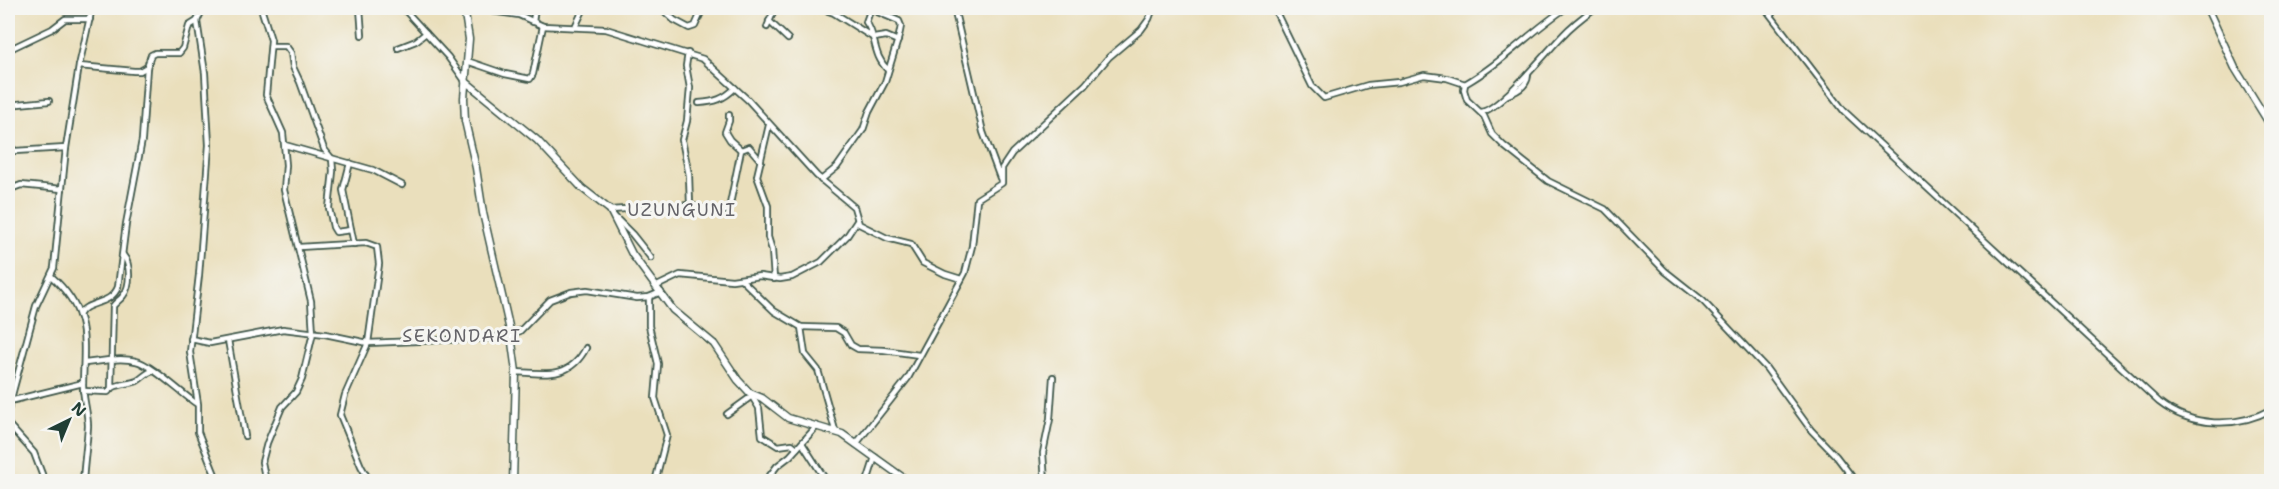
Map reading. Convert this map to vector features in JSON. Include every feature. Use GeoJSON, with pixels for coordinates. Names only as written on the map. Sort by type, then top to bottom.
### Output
{"type":"FeatureCollection","features":[{"type":"Feature","properties":{"kind":"street"},"geometry":{"type":"LineString","coordinates":[[8,410],[36,306],[51,276],[57,256],[66,148],[79,66],[92,8]]}},
{"type":"Feature","properties":{"kind":"street"},"geometry":{"type":"LineString","coordinates":[[80,315],[85,307],[104,301],[116,292],[142,140],[147,67],[151,56],[155,53],[179,53],[183,48],[189,26],[197,21],[203,8]]}},
{"type":"Feature","properties":{"kind":"street"},"geometry":{"type":"LineString","coordinates":[[261,8],[272,46],[266,95],[280,124],[285,145],[284,190],[311,301],[313,333],[302,379],[296,392],[282,406],[267,443],[262,462],[266,482]]}},
{"type":"Feature","properties":{"kind":"street"},"geometry":{"type":"LineString","coordinates":[[360,8],[362,36]]}},
{"type":"Feature","properties":{"kind":"street"},"geometry":{"type":"LineString","coordinates":[[403,8],[448,57],[465,81],[537,140],[582,188],[612,213],[651,258]]}},
{"type":"Feature","properties":{"kind":"street"},"geometry":{"type":"LineString","coordinates":[[420,8],[434,10],[455,8]]}},
{"type":"Feature","properties":{"kind":"street"},"geometry":{"type":"LineString","coordinates":[[464,8],[469,39],[465,81],[465,121],[516,372],[513,482]]}},
{"type":"Feature","properties":{"kind":"street"},"geometry":{"type":"LineString","coordinates":[[470,8],[510,13],[543,26],[606,29],[703,59],[735,88],[821,180],[854,207],[857,221],[861,225],[884,236],[911,244],[923,263],[961,279]]}},
{"type":"Feature","properties":{"kind":"street"},"geometry":{"type":"LineString","coordinates":[[533,22],[535,8]]}},
{"type":"Feature","properties":{"kind":"street"},"geometry":{"type":"LineString","coordinates":[[575,27],[584,8]]}},
{"type":"Feature","properties":{"kind":"street"},"geometry":{"type":"LineString","coordinates":[[661,8],[674,20],[689,28],[695,26],[703,8]]}},
{"type":"Feature","properties":{"kind":"street"},"geometry":{"type":"LineString","coordinates":[[767,27],[776,8]]}},
{"type":"Feature","properties":{"kind":"street"},"geometry":{"type":"LineString","coordinates":[[820,8],[834,13],[875,38],[886,36],[898,41]]}},
{"type":"Feature","properties":{"kind":"street"},"geometry":{"type":"LineString","coordinates":[[868,8],[869,14],[866,22],[871,28],[871,36],[879,61],[888,70]]}},
{"type":"Feature","properties":{"kind":"street"},"geometry":{"type":"LineString","coordinates":[[821,180],[837,167],[861,135],[869,112],[885,82],[898,41],[901,26],[899,21],[868,8]]}},
{"type":"Feature","properties":{"kind":"street"},"geometry":{"type":"LineString","coordinates":[[954,8],[982,132],[1002,183]]}},
{"type":"Feature","properties":{"kind":"street"},"geometry":{"type":"LineString","coordinates":[[1002,183],[1002,168],[1012,153],[1085,85],[1109,57],[1142,30],[1149,20],[1152,8]]}},
{"type":"Feature","properties":{"kind":"street"},"geometry":{"type":"LineString","coordinates":[[1274,8],[1312,86],[1324,98],[1368,85],[1399,82],[1424,75],[1447,78],[1465,84]]}},
{"type":"Feature","properties":{"kind":"street"},"geometry":{"type":"LineString","coordinates":[[1566,8],[1534,30],[1488,70],[1465,84],[1467,100],[1481,112],[1492,134],[1504,147],[1548,181],[1605,209],[1665,271],[1703,302],[1766,368],[1815,436],[1836,456],[1856,482]]}},
{"type":"Feature","properties":{"kind":"street"},"geometry":{"type":"LineString","coordinates":[[1481,112],[1489,110],[1528,75],[1562,36],[1595,8]]}},
{"type":"Feature","properties":{"kind":"street"},"geometry":{"type":"LineString","coordinates":[[1765,8],[1844,111],[2159,402],[2187,418],[2220,423],[2245,420],[2271,409]]}},
{"type":"Feature","properties":{"kind":"street"},"geometry":{"type":"LineString","coordinates":[[2207,8],[2235,68],[2271,128]]}},
{"type":"Feature","properties":{"kind":"street"},"geometry":{"type":"LineString","coordinates":[[8,50],[52,29],[66,18],[90,19]]}},
{"type":"Feature","properties":{"kind":"street"},"geometry":{"type":"LineString","coordinates":[[197,21],[204,65],[209,140],[200,266],[190,352],[198,404],[198,432],[218,482]]}},
{"type":"Feature","properties":{"kind":"street"},"geometry":{"type":"LineString","coordinates":[[769,21],[788,39]]}},
{"type":"Feature","properties":{"kind":"street"},"geometry":{"type":"LineString","coordinates":[[467,61],[505,74],[530,79],[543,26]]}},
{"type":"Feature","properties":{"kind":"street"},"geometry":{"type":"LineString","coordinates":[[398,48],[416,41],[426,33]]}},
{"type":"Feature","properties":{"kind":"street"},"geometry":{"type":"LineString","coordinates":[[272,46],[286,46],[290,49],[293,67],[324,149],[332,159],[333,171],[329,203],[333,227],[336,232],[351,230]]}},
{"type":"Feature","properties":{"kind":"street"},"geometry":{"type":"LineString","coordinates":[[688,53],[686,66],[690,93],[682,140],[689,175],[690,205]]}},
{"type":"Feature","properties":{"kind":"street"},"geometry":{"type":"LineString","coordinates":[[79,66],[134,71],[141,71],[147,67]]}},
{"type":"Feature","properties":{"kind":"street"},"geometry":{"type":"LineString","coordinates":[[699,103],[718,101],[735,88]]}},
{"type":"Feature","properties":{"kind":"street"},"geometry":{"type":"LineString","coordinates":[[8,105],[49,101]]}},
{"type":"Feature","properties":{"kind":"street"},"geometry":{"type":"LineString","coordinates":[[729,115],[725,132],[741,150]]}},
{"type":"Feature","properties":{"kind":"street"},"geometry":{"type":"LineString","coordinates":[[769,125],[757,176],[768,206],[768,237],[772,250],[774,279]]}},
{"type":"Feature","properties":{"kind":"street"},"geometry":{"type":"LineString","coordinates":[[8,144],[15,151],[66,148]]}},
{"type":"Feature","properties":{"kind":"street"},"geometry":{"type":"LineString","coordinates":[[285,145],[373,170],[402,185]]}},
{"type":"Feature","properties":{"kind":"street"},"geometry":{"type":"LineString","coordinates":[[741,150],[749,147],[761,161]]}},
{"type":"Feature","properties":{"kind":"street"},"geometry":{"type":"LineString","coordinates":[[612,213],[690,205],[721,213],[728,211],[741,150]]}},
{"type":"Feature","properties":{"kind":"street"},"geometry":{"type":"LineString","coordinates":[[350,163],[343,190],[354,244]]}},
{"type":"Feature","properties":{"kind":"street"},"geometry":{"type":"LineString","coordinates":[[856,444],[908,378],[961,279],[971,253],[977,199],[1002,183]]}},
{"type":"Feature","properties":{"kind":"street"},"geometry":{"type":"LineString","coordinates":[[8,190],[21,185],[62,189]]}},
{"type":"Feature","properties":{"kind":"street"},"geometry":{"type":"LineString","coordinates":[[612,213],[632,254],[673,310],[714,344],[738,380],[751,394],[759,408],[762,436],[778,446],[792,444],[797,448]]}},
{"type":"Feature","properties":{"kind":"street"},"geometry":{"type":"LineString","coordinates":[[190,339],[210,343],[283,329],[368,343],[482,339],[510,335],[520,332],[542,306],[560,295],[587,290],[637,298],[649,297],[680,275],[742,280],[759,276],[774,279],[792,277],[821,262],[842,242],[857,221]]}},
{"type":"Feature","properties":{"kind":"street"},"geometry":{"type":"LineString","coordinates":[[299,247],[374,245],[378,253],[368,343],[345,395],[340,415],[370,482]]}},
{"type":"Feature","properties":{"kind":"street"},"geometry":{"type":"LineString","coordinates":[[111,388],[113,306],[125,294],[128,277],[128,263],[123,255]]}},
{"type":"Feature","properties":{"kind":"street"},"geometry":{"type":"LineString","coordinates":[[51,276],[70,296],[80,315],[83,329],[85,363],[83,392],[88,426],[83,482]]}},
{"type":"Feature","properties":{"kind":"street"},"geometry":{"type":"LineString","coordinates":[[742,280],[774,311],[801,327],[836,328],[844,333],[851,345],[858,349],[893,350],[919,355]]}},
{"type":"Feature","properties":{"kind":"street"},"geometry":{"type":"LineString","coordinates":[[649,297],[649,326],[658,364],[655,398],[667,435],[655,482]]}},
{"type":"Feature","properties":{"kind":"street"},"geometry":{"type":"LineString","coordinates":[[801,327],[805,354],[818,370],[835,430]]}},
{"type":"Feature","properties":{"kind":"street"},"geometry":{"type":"LineString","coordinates":[[228,340],[245,436]]}},
{"type":"Feature","properties":{"kind":"street"},"geometry":{"type":"LineString","coordinates":[[516,372],[557,373],[574,365],[586,348]]}},
{"type":"Feature","properties":{"kind":"street"},"geometry":{"type":"LineString","coordinates":[[85,363],[111,360],[137,361],[198,404]]}},
{"type":"Feature","properties":{"kind":"street"},"geometry":{"type":"LineString","coordinates":[[83,392],[108,392],[111,388],[140,379],[148,372],[154,371]]}},
{"type":"Feature","properties":{"kind":"street"},"geometry":{"type":"LineString","coordinates":[[1045,482],[1043,453],[1050,419],[1053,377]]}},
{"type":"Feature","properties":{"kind":"street"},"geometry":{"type":"LineString","coordinates":[[11,399],[83,383]]}},
{"type":"Feature","properties":{"kind":"street"},"geometry":{"type":"LineString","coordinates":[[8,387],[11,399]]}},
{"type":"Feature","properties":{"kind":"street"},"geometry":{"type":"LineString","coordinates":[[728,414],[751,394]]}},
{"type":"Feature","properties":{"kind":"street"},"geometry":{"type":"LineString","coordinates":[[751,394],[762,398],[788,418],[835,430],[909,482]]}},
{"type":"Feature","properties":{"kind":"street"},"geometry":{"type":"LineString","coordinates":[[8,424],[34,453],[45,482]]}},
{"type":"Feature","properties":{"kind":"street"},"geometry":{"type":"LineString","coordinates":[[765,482],[777,466],[817,426]]}},
{"type":"Feature","properties":{"kind":"street"},"geometry":{"type":"LineString","coordinates":[[802,443],[827,482]]}},
{"type":"Feature","properties":{"kind":"street"},"geometry":{"type":"LineString","coordinates":[[867,482],[875,457]]}},
{"type":"Feature","properties":{"kind":"district","name":"UZUNGUNI"},"geometry":{"type":"Point","coordinates":[682,210]}},
{"type":"Feature","properties":{"kind":"district","name":"SEKONDARI"},"geometry":{"type":"Point","coordinates":[462,336]}}]}
